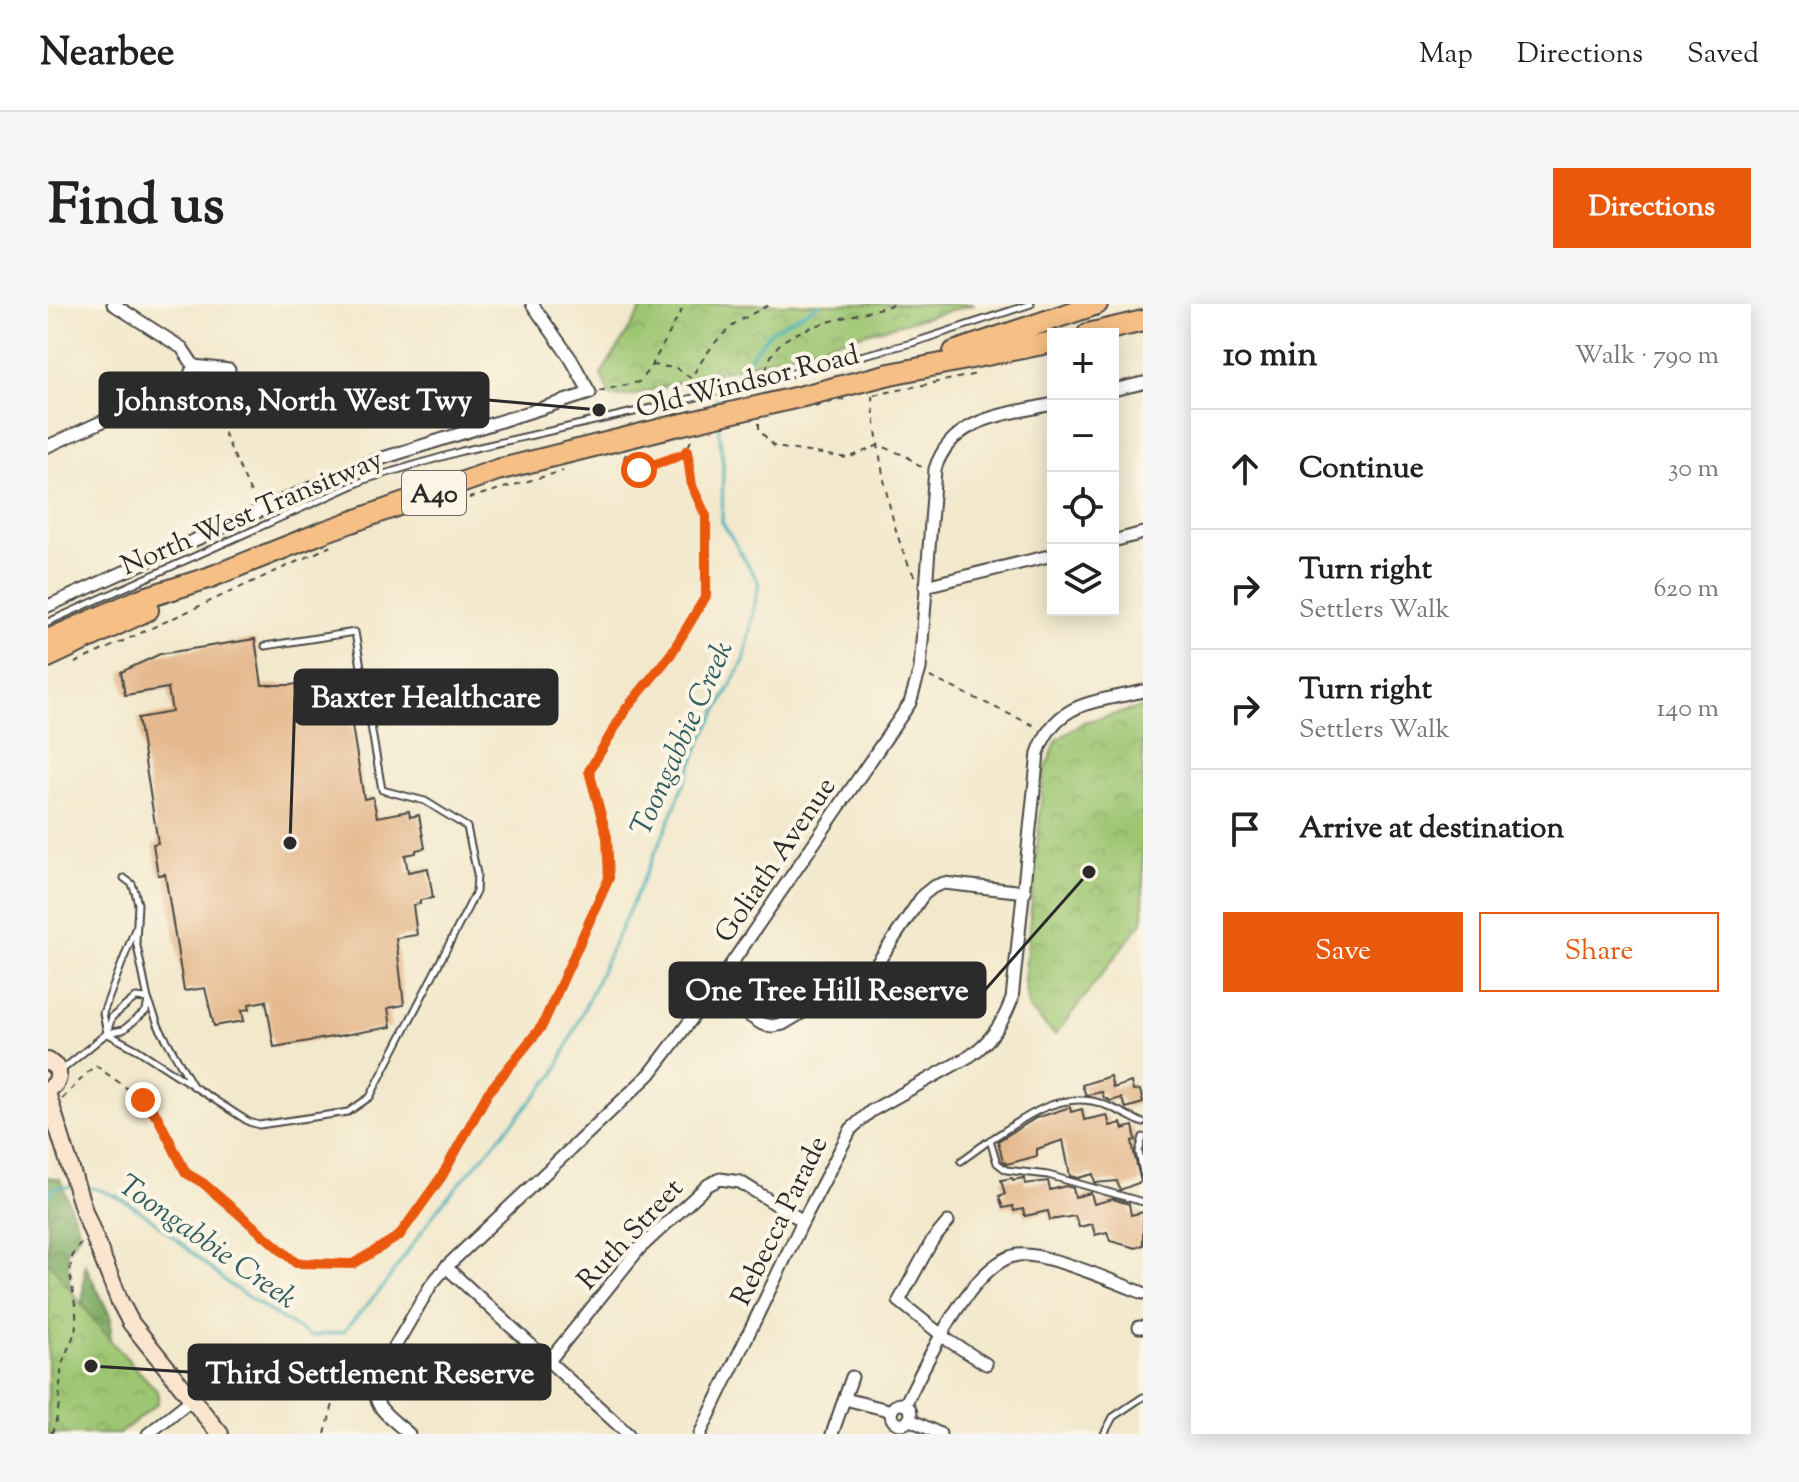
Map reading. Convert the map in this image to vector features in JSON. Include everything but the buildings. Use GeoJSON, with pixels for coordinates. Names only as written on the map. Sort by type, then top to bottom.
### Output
{"type":"FeatureCollection","features":[{"type":"Feature","properties":{"kind":"highway","name":"Old Windsor Road"},"geometry":{"type":"LineString","coordinates":[[890,374],[1097,304]]}},
{"type":"Feature","properties":{"kind":"highway"},"geometry":{"type":"LineString","coordinates":[[1113,328],[1143,321]]}},
{"type":"Feature","properties":{"kind":"highway","name":"Old Windsor Road"},"geometry":{"type":"LineString","coordinates":[[48,640],[141,599],[208,578],[326,531],[497,470],[890,374],[1047,343]]}},
{"type":"Feature","properties":{"kind":"highway","name":"Old Windsor Road"},"geometry":{"type":"LineString","coordinates":[[48,657],[208,578]]}},
{"type":"Feature","properties":{"kind":"street"},"geometry":{"type":"LineString","coordinates":[[113,304],[182,348],[194,366],[229,370]]}},
{"type":"Feature","properties":{"kind":"street"},"geometry":{"type":"LineString","coordinates":[[48,606],[364,464],[590,393],[571,359],[532,304]]}},
{"type":"Feature","properties":{"kind":"street"},"geometry":{"type":"LineString","coordinates":[[48,446],[185,384],[194,366]]}},
{"type":"Feature","properties":{"kind":"street"},"geometry":{"type":"LineString","coordinates":[[1119,389],[1143,383]]}},
{"type":"Feature","properties":{"kind":"street","name":"Goliath Avenue"},"geometry":{"type":"LineString","coordinates":[[377,1377],[431,1285],[446,1267],[650,1074],[712,992],[910,703],[919,672],[935,469],[940,452],[963,429],[979,422],[1047,405]]}},
{"type":"Feature","properties":{"kind":"street"},"geometry":{"type":"LineString","coordinates":[[1119,539],[1143,533]]}},
{"type":"Feature","properties":{"kind":"street"},"geometry":{"type":"LineString","coordinates":[[925,586],[1047,556]]}},
{"type":"Feature","properties":{"kind":"street"},"geometry":{"type":"LineString","coordinates":[[1045,731],[1062,713],[1143,691]]}},
{"type":"Feature","properties":{"kind":"street","name":"Rebecca Parade"},"geometry":{"type":"LineString","coordinates":[[700,1434],[851,1129],[871,1111],[970,1056],[993,1036],[1012,999],[1038,753],[1045,731]]}},
{"type":"Feature","properties":{"kind":"street"},"geometry":{"type":"LineString","coordinates":[[712,992],[756,1021],[772,1026],[783,1024],[867,974],[923,895],[933,887],[944,883],[1025,892]]}},
{"type":"Feature","properties":{"kind":"street"},"geometry":{"type":"LineString","coordinates":[[48,1089],[57,1081],[53,1067]]}},
{"type":"Feature","properties":{"kind":"street"},"geometry":{"type":"LineString","coordinates":[[55,1098],[67,1158],[107,1276],[131,1323],[220,1434]]}},
{"type":"Feature","properties":{"kind":"street","name":"Ruth Street"},"geometry":{"type":"LineString","coordinates":[[549,1361],[639,1249],[708,1185],[720,1179],[740,1182],[803,1221]]}},
{"type":"Feature","properties":{"kind":"street"},"geometry":{"type":"LineString","coordinates":[[948,1222],[932,1241],[899,1301],[949,1341],[986,1364]]}},
{"type":"Feature","properties":{"kind":"street"},"geometry":{"type":"LineString","coordinates":[[905,1405],[941,1332],[979,1280],[1018,1255],[1057,1261],[1143,1293]]}},
{"type":"Feature","properties":{"kind":"street"},"geometry":{"type":"LineString","coordinates":[[446,1267],[625,1433]]}},
{"type":"Feature","properties":{"kind":"street"},"geometry":{"type":"LineString","coordinates":[[377,1377],[373,1391],[376,1404],[409,1434]]}},
{"type":"Feature","properties":{"kind":"street"},"geometry":{"type":"LineString","coordinates":[[832,1434],[852,1377]]}},
{"type":"Feature","properties":{"kind":"street"},"geometry":{"type":"LineString","coordinates":[[148,1434],[192,1399]]}},
{"type":"Feature","properties":{"kind":"street"},"geometry":{"type":"LineString","coordinates":[[845,1399],[892,1411]]}},
{"type":"Feature","properties":{"kind":"street"},"geometry":{"type":"LineString","coordinates":[[905,1405],[897,1405],[892,1411],[892,1418],[899,1423],[909,1419],[940,1434]]}},
{"type":"Feature","properties":{"kind":"street"},"geometry":{"type":"LineString","coordinates":[[905,1405],[910,1411],[909,1419]]}},
{"type":"Feature","properties":{"kind":"lane","name":"North West Transitway"},"geometry":{"type":"LineString","coordinates":[[48,622],[367,479],[462,451],[669,404],[922,340],[1031,304]]}},
{"type":"Feature","properties":{"kind":"lane"},"geometry":{"type":"LineString","coordinates":[[138,922],[103,1013],[107,1033],[249,1122],[259,1125],[348,1112],[359,1107],[377,1086],[476,892],[477,874],[467,827],[425,801],[382,790],[355,632],[265,646]]}},
{"type":"Feature","properties":{"kind":"lane"},"geometry":{"type":"LineString","coordinates":[[124,878],[132,884],[135,892],[136,941],[148,999],[159,1027],[193,1086]]}},
{"type":"Feature","properties":{"kind":"lane"},"geometry":{"type":"LineString","coordinates":[[53,1067],[78,1060],[107,1033],[112,1017],[135,998],[148,999]]}},
{"type":"Feature","properties":{"kind":"lane"},"geometry":{"type":"LineString","coordinates":[[107,1033],[123,1030],[146,1011],[148,999]]}},
{"type":"Feature","properties":{"kind":"lane"},"geometry":{"type":"LineString","coordinates":[[961,1161],[1042,1108],[1062,1101],[1095,1102],[1143,1123]]}},
{"type":"Feature","properties":{"kind":"lane"},"geometry":{"type":"LineString","coordinates":[[1143,1137],[1139,1152],[1143,1173]]}},
{"type":"Feature","properties":{"kind":"lane"},"geometry":{"type":"LineString","coordinates":[[990,1140],[997,1163],[1006,1170],[1048,1175],[1143,1202]]}},
{"type":"Feature","properties":{"kind":"lane"},"geometry":{"type":"LineString","coordinates":[[1104,1434],[1113,1417],[1143,1397]]}},
{"type":"Feature","properties":{"kind":"path"},"geometry":{"type":"LineString","coordinates":[[590,393],[639,382],[652,365],[685,304]]}},
{"type":"Feature","properties":{"kind":"path"},"geometry":{"type":"LineString","coordinates":[[652,365],[676,368],[691,378],[714,341],[741,319],[771,304]]}},
{"type":"Feature","properties":{"kind":"path"},"geometry":{"type":"LineString","coordinates":[[770,357],[781,343],[805,329],[894,304]]}},
{"type":"Feature","properties":{"kind":"path"},"geometry":{"type":"LineString","coordinates":[[194,366],[260,512]]}},
{"type":"Feature","properties":{"kind":"path"},"geometry":{"type":"LineString","coordinates":[[925,586],[918,582],[907,563],[886,488],[872,396],[976,374]]}},
{"type":"Feature","properties":{"kind":"path"},"geometry":{"type":"LineString","coordinates":[[849,398],[860,397]]}},
{"type":"Feature","properties":{"kind":"path"},"geometry":{"type":"LineString","coordinates":[[759,430],[775,447],[848,458],[879,445],[906,456],[919,466],[935,469]]}},
{"type":"Feature","properties":{"kind":"path"},"geometry":{"type":"LineString","coordinates":[[612,456],[627,452],[623,459],[630,470],[647,468],[684,454],[692,438]]}},
{"type":"Feature","properties":{"kind":"path"},"geometry":{"type":"LineString","coordinates":[[55,1098],[95,1065],[124,1084],[157,1116],[186,1173],[203,1183],[296,1263],[353,1264],[399,1236],[442,1176],[488,1093],[542,1026],[609,878],[607,837],[589,771],[626,709],[671,654],[706,596],[706,516],[692,486],[687,450]]}},
{"type":"Feature","properties":{"kind":"path"},"geometry":{"type":"LineString","coordinates":[[463,499],[567,469]]}},
{"type":"Feature","properties":{"kind":"path"},"geometry":{"type":"LineString","coordinates":[[76,662],[331,547]]}},
{"type":"Feature","properties":{"kind":"path"},"geometry":{"type":"LineString","coordinates":[[919,672],[1045,731]]}},
{"type":"Feature","properties":{"kind":"path"},"geometry":{"type":"LineString","coordinates":[[51,1434],[61,1399],[63,1360],[75,1331],[76,1308],[70,1266],[75,1248],[85,1240]]}},
{"type":"Feature","properties":{"kind":"path"},"geometry":{"type":"LineString","coordinates":[[325,1434],[333,1404],[361,1379],[377,1377]]}},
{"type":"Feature","properties":{"kind":"green space"},"geometry":{"type":"Polygon","coordinates":[[[645,304],[975,304],[634,395],[611,397],[601,374],[645,304]]]}},
{"type":"Feature","properties":{"kind":"green space"},"geometry":{"type":"Polygon","coordinates":[[[1143,707],[1143,921],[1055,1035],[1029,1009],[1024,982],[1044,772],[1057,740],[1084,722],[1143,707]]]}},
{"type":"Feature","properties":{"kind":"green space"},"geometry":{"type":"Polygon","coordinates":[[[48,1177],[60,1179],[80,1233],[67,1251],[71,1303],[80,1335],[85,1264],[111,1318],[110,1344],[48,1380],[48,1177]]]}},
{"type":"Feature","properties":{"kind":"green space"},"geometry":{"type":"Polygon","coordinates":[[[48,1261],[110,1340],[158,1392],[158,1403],[119,1434],[48,1434],[48,1261]]]}},
{"type":"Feature","properties":{"kind":"waterway","name":"Toongabbie Creek"},"geometry":{"type":"LineString","coordinates":[[726,387],[771,331],[820,304]]}},
{"type":"Feature","properties":{"kind":"waterway","name":"Toongabbie Creek"},"geometry":{"type":"LineString","coordinates":[[717,408],[716,400],[721,393]]}},
{"type":"Feature","properties":{"kind":"waterway","name":"Toongabbie Creek"},"geometry":{"type":"LineString","coordinates":[[81,1187],[99,1190],[139,1210],[230,1285],[309,1336],[343,1332],[383,1287],[438,1208],[554,1075],[666,829],[701,741],[744,661],[759,583],[722,522],[723,464],[718,423]]}},
{"type":"Feature","properties":{"kind":"waterway","name":"Toongabbie Creek"},"geometry":{"type":"LineString","coordinates":[[48,1197],[54,1187],[70,1187]]}},
{"type":"Feature","properties":{"kind":"place","name":"Johnstons, North West Twy"},"geometry":{"type":"Point","coordinates":[599,410]}},
{"type":"Feature","properties":{"kind":"place","name":"Baxter Healthcare"},"geometry":{"type":"Point","coordinates":[290,843]}},
{"type":"Feature","properties":{"kind":"place","name":"One Tree Hill Reserve"},"geometry":{"type":"Point","coordinates":[1089,872]}},
{"type":"Feature","properties":{"kind":"place","name":"Third Settlement Reserve"},"geometry":{"type":"Point","coordinates":[91,1366]}},
{"type":"Feature","properties":{"kind":"route"},"geometry":{"type":"LineString","coordinates":[[143,1100],[157,1116],[186,1173],[203,1183],[296,1263],[353,1264],[399,1236],[442,1176],[488,1093],[542,1026],[564,981],[609,878],[607,837],[589,771],[626,709],[671,654],[706,596],[706,516],[692,486],[687,450],[684,454],[639,470]]}}]}
